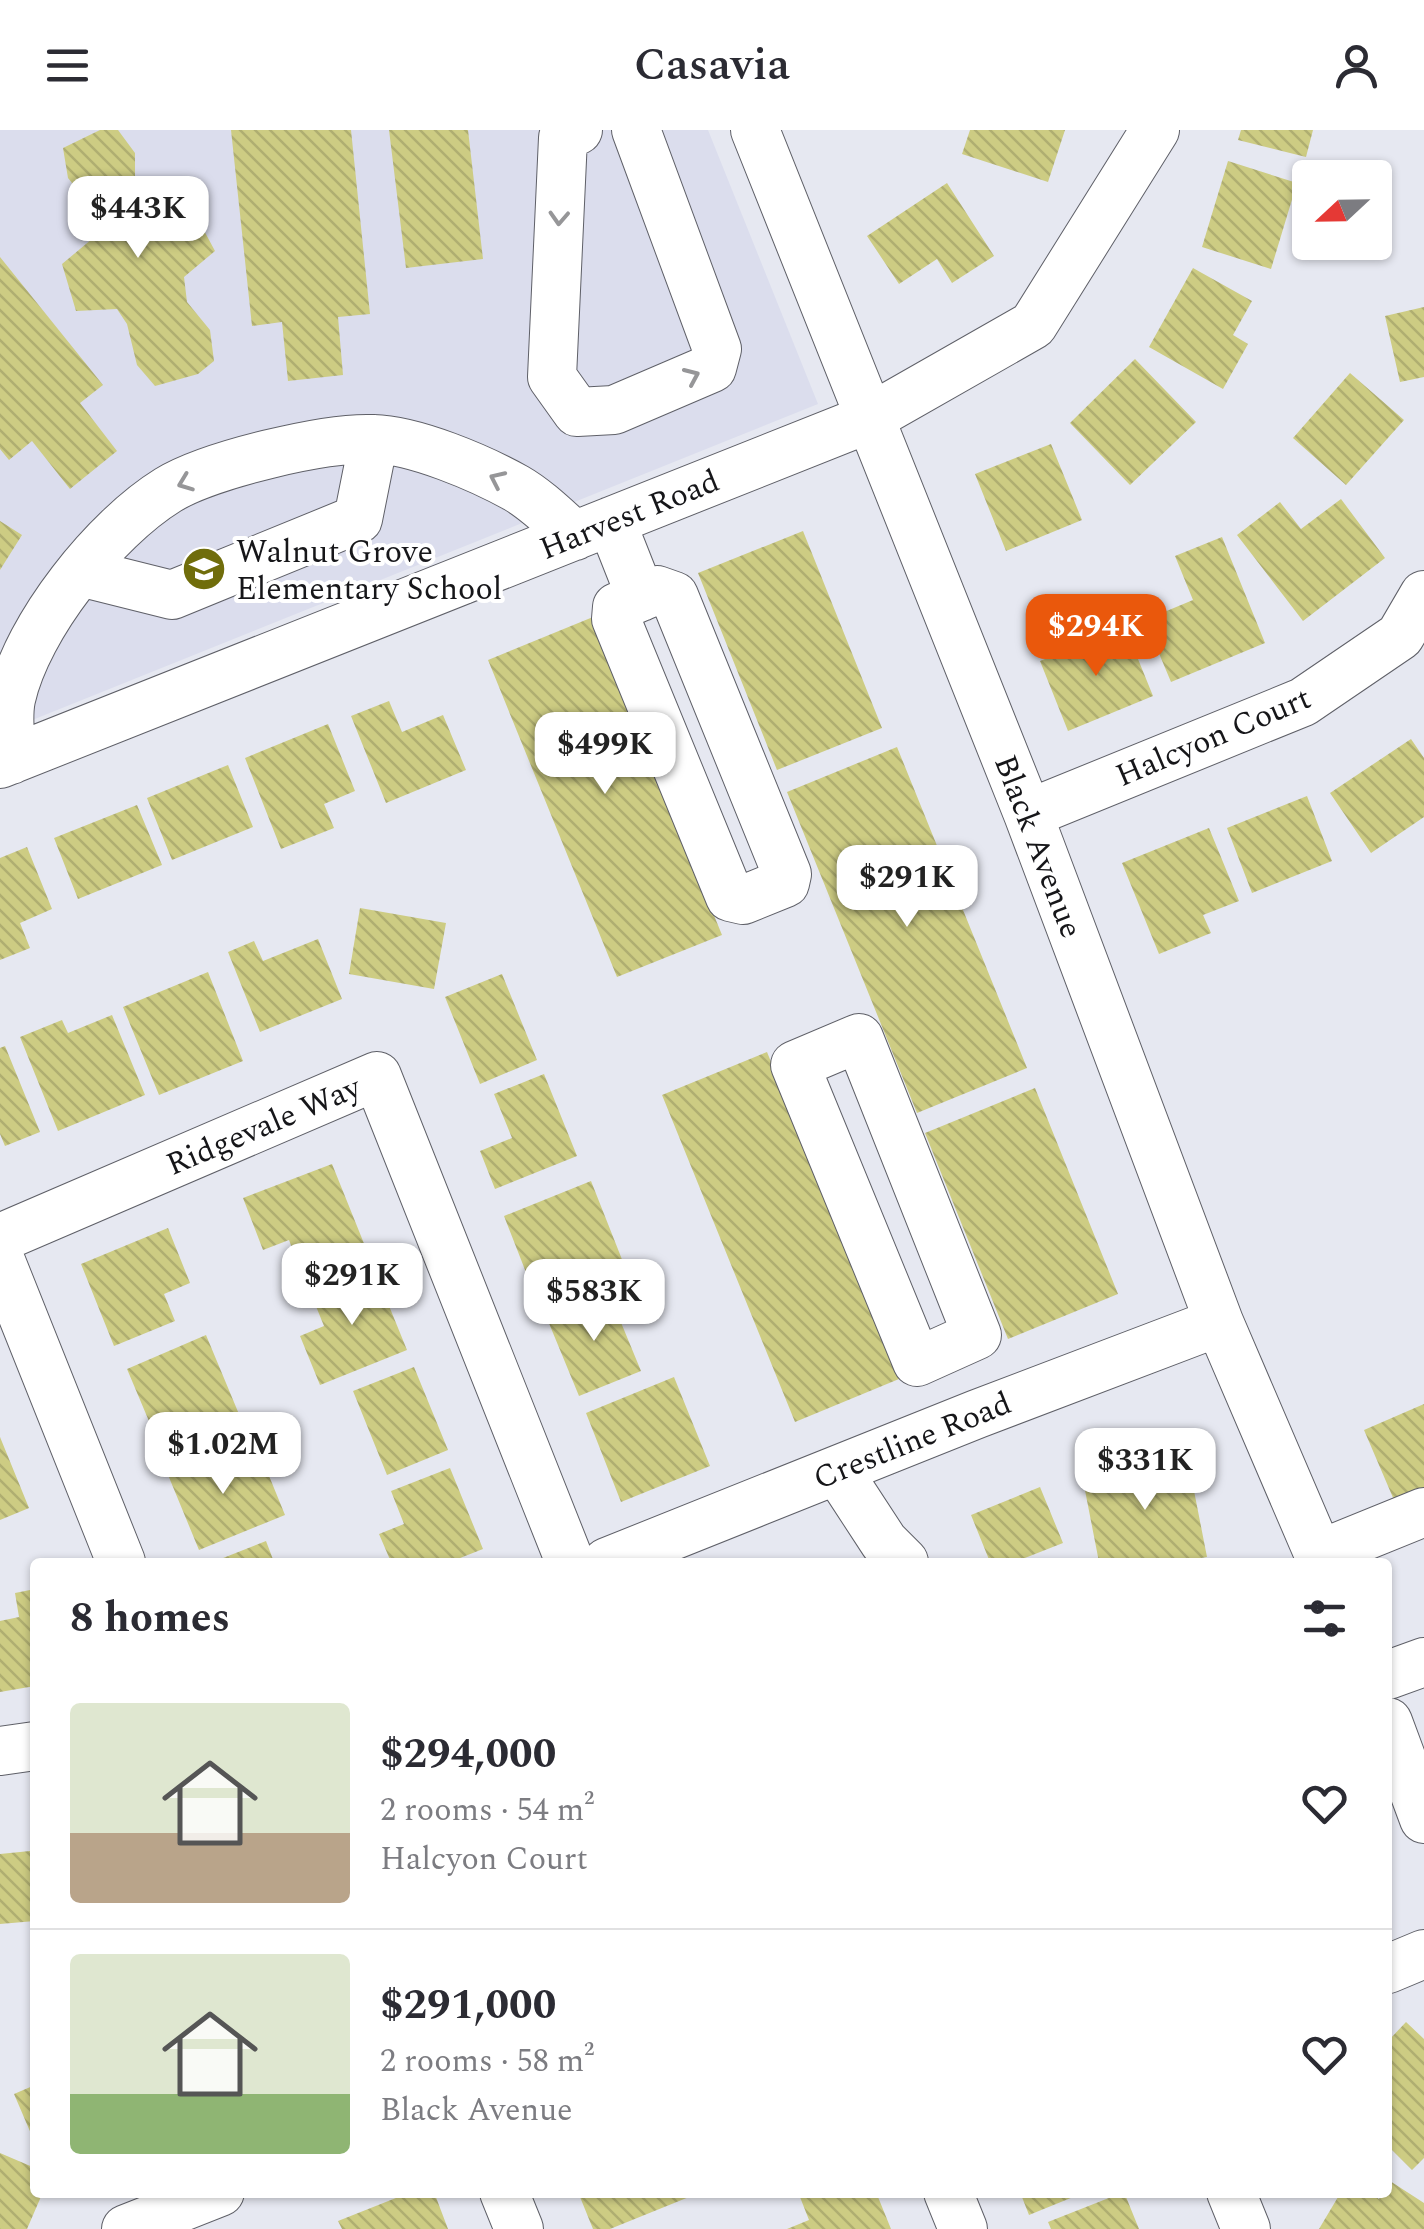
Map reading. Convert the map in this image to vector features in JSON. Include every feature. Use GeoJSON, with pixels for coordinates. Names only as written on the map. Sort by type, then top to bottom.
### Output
{"type":"FeatureCollection","features":[{"type":"Feature","properties":{"kind":"street"},"geometry":{"type":"LineString","coordinates":[[578,130],[563,138],[552,377],[576,412],[614,410],[712,368],[717,349],[636,130]]}},
{"type":"Feature","properties":{"kind":"street","name":"Black Avenue"},"geometry":{"type":"LineString","coordinates":[[755,130],[1028,814],[1219,1322],[1320,1558]]}},
{"type":"Feature","properties":{"kind":"street","name":"Harvest Road"},"geometry":{"type":"LineString","coordinates":[[5,762],[868,419],[1033,325],[1155,130]]}},
{"type":"Feature","properties":{"kind":"street"},"geometry":{"type":"LineString","coordinates":[[80,572],[172,595],[358,519],[374,439]]}},
{"type":"Feature","properties":{"kind":"street"},"geometry":{"type":"LineString","coordinates":[[5,762],[10,701],[22,669],[68,584],[115,533],[169,490],[236,464],[304,446],[374,439],[446,456],[593,528],[641,597]]}},
{"type":"Feature","properties":{"kind":"street"},"geometry":{"type":"LineString","coordinates":[[658,590],[674,596],[787,874],[785,882],[743,900],[730,897],[616,618],[617,607],[641,597],[658,590]]}},
{"type":"Feature","properties":{"kind":"street","name":"Halcyon Court"},"geometry":{"type":"LineString","coordinates":[[1028,814],[1303,702],[1400,636],[1424,595]]}},
{"type":"Feature","properties":{"kind":"street"},"geometry":{"type":"LineString","coordinates":[[859,1038],[978,1335],[948,1348],[916,1362],[794,1065],[859,1038]]}},
{"type":"Feature","properties":{"kind":"street","name":"Ridgevale Way"},"geometry":{"type":"LineString","coordinates":[[0,1238],[377,1076],[568,1558]]}},
{"type":"Feature","properties":{"kind":"street"},"geometry":{"type":"LineString","coordinates":[[0,1259],[120,1558]]}},
{"type":"Feature","properties":{"kind":"street","name":"Crestline Road"},"geometry":{"type":"LineString","coordinates":[[617,1558],[1219,1322]]}},
{"type":"Feature","properties":{"kind":"street"},"geometry":{"type":"LineString","coordinates":[[948,1348],[977,1414]]}},
{"type":"Feature","properties":{"kind":"street"},"geometry":{"type":"LineString","coordinates":[[837,1470],[884,1542],[900,1558]]}},
{"type":"Feature","properties":{"kind":"street"},"geometry":{"type":"LineString","coordinates":[[1320,1558],[1424,1512]]}},
{"type":"Feature","properties":{"kind":"street"},"geometry":{"type":"LineString","coordinates":[[1392,1674],[1424,1662]]}},
{"type":"Feature","properties":{"kind":"street"},"geometry":{"type":"LineString","coordinates":[[1392,1733],[1424,1818]]}},
{"type":"Feature","properties":{"kind":"street"},"geometry":{"type":"LineString","coordinates":[[0,1751],[30,1747]]}},
{"type":"Feature","properties":{"kind":"street"},"geometry":{"type":"LineString","coordinates":[[1392,1967],[1424,1954]]}},
{"type":"Feature","properties":{"kind":"street"},"geometry":{"type":"LineString","coordinates":[[1392,2002],[1424,1989]]}},
{"type":"Feature","properties":{"kind":"street"},"geometry":{"type":"LineString","coordinates":[[126,2229],[205,2198]]}},
{"type":"Feature","properties":{"kind":"street"},"geometry":{"type":"LineString","coordinates":[[506,2198],[519,2229]]}},
{"type":"Feature","properties":{"kind":"street"},"geometry":{"type":"LineString","coordinates":[[950,2198],[963,2229]]}},
{"type":"Feature","properties":{"kind":"street"},"geometry":{"type":"LineString","coordinates":[[1233,2198],[1246,2229]]}},
{"type":"Feature","properties":{"kind":"shaded area","name":"Walnut Grove Elementary School"},"geometry":{"type":"Polygon","coordinates":[[[0,130],[708,130],[818,404],[0,733],[0,130]]]}},
{"type":"Feature","properties":{"kind":"building"},"geometry":{"type":"Polygon","coordinates":[[[100,130],[118,130],[135,153],[135,185],[158,212],[194,212],[215,251],[184,277],[187,302],[210,330],[214,361],[198,374],[155,386],[137,365],[127,324],[117,309],[76,311],[62,264],[92,239],[94,210],[68,178],[63,148],[100,130]]]}},
{"type":"Feature","properties":{"kind":"building"},"geometry":{"type":"Polygon","coordinates":[[[231,130],[351,130],[370,314],[338,317],[343,375],[288,381],[282,322],[252,326],[231,130]]]}},
{"type":"Feature","properties":{"kind":"building"},"geometry":{"type":"Polygon","coordinates":[[[389,130],[468,130],[483,259],[406,268],[389,130]]]}},
{"type":"Feature","properties":{"kind":"building"},"geometry":{"type":"Polygon","coordinates":[[[970,130],[1065,130],[1048,182],[962,154],[970,130]]]}},
{"type":"Feature","properties":{"kind":"building"},"geometry":{"type":"Polygon","coordinates":[[[1241,130],[1313,130],[1306,157],[1238,140],[1241,130]]]}},
{"type":"Feature","properties":{"kind":"building"},"geometry":{"type":"Polygon","coordinates":[[[1228,161],[1292,181],[1292,200],[1271,269],[1202,247],[1228,161]]]}},
{"type":"Feature","properties":{"kind":"building"},"geometry":{"type":"Polygon","coordinates":[[[947,183],[994,256],[952,283],[937,259],[899,284],[867,236],[947,183]]]}},
{"type":"Feature","properties":{"kind":"building"},"geometry":{"type":"Polygon","coordinates":[[[0,257],[103,385],[80,403],[117,451],[70,489],[32,441],[9,460],[0,449],[0,257]]]}},
{"type":"Feature","properties":{"kind":"building"},"geometry":{"type":"Polygon","coordinates":[[[1193,268],[1252,301],[1233,335],[1248,344],[1223,389],[1149,347],[1193,268]]]}},
{"type":"Feature","properties":{"kind":"building"},"geometry":{"type":"Polygon","coordinates":[[[1424,307],[1424,377],[1400,382],[1385,316],[1424,307]]]}},
{"type":"Feature","properties":{"kind":"building"},"geometry":{"type":"Polygon","coordinates":[[[1135,359],[1196,422],[1130,485],[1070,423],[1135,359]]]}},
{"type":"Feature","properties":{"kind":"building"},"geometry":{"type":"Polygon","coordinates":[[[1350,373],[1404,420],[1346,485],[1293,438],[1350,373]]]}},
{"type":"Feature","properties":{"kind":"building"},"geometry":{"type":"Polygon","coordinates":[[[1051,444],[1082,520],[1006,551],[975,474],[1051,444]]]}},
{"type":"Feature","properties":{"kind":"building"},"geometry":{"type":"Polygon","coordinates":[[[1341,499],[1385,558],[1303,621],[1237,535],[1280,502],[1301,529],[1341,499]]]}},
{"type":"Feature","properties":{"kind":"building"},"geometry":{"type":"Polygon","coordinates":[[[0,521],[22,535],[0,570],[0,521]]]}},
{"type":"Feature","properties":{"kind":"building"},"geometry":{"type":"Polygon","coordinates":[[[803,531],[882,728],[777,770],[698,573],[803,531]]]}},
{"type":"Feature","properties":{"kind":"building"},"geometry":{"type":"Polygon","coordinates":[[[1222,537],[1265,643],[1171,682],[1145,620],[1193,600],[1175,556],[1222,537]]]}},
{"type":"Feature","properties":{"kind":"building"},"geometry":{"type":"Polygon","coordinates":[[[593,617],[722,935],[617,977],[488,660],[593,617]]]}},
{"type":"Feature","properties":{"kind":"building"},"geometry":{"type":"Polygon","coordinates":[[[1125,627],[1153,696],[1068,731],[1040,661],[1125,627]]]}},
{"type":"Feature","properties":{"kind":"building"},"geometry":{"type":"Polygon","coordinates":[[[389,701],[402,732],[443,715],[466,770],[386,803],[351,716],[389,701]]]}},
{"type":"Feature","properties":{"kind":"building"},"geometry":{"type":"Polygon","coordinates":[[[328,724],[355,791],[324,804],[334,828],[281,849],[245,758],[328,724]]]}},
{"type":"Feature","properties":{"kind":"building"},"geometry":{"type":"Polygon","coordinates":[[[1411,739],[1424,758],[1424,817],[1371,853],[1330,793],[1411,739]]]}},
{"type":"Feature","properties":{"kind":"building"},"geometry":{"type":"Polygon","coordinates":[[[897,747],[1027,1068],[917,1113],[787,792],[897,747]]]}},
{"type":"Feature","properties":{"kind":"building"},"geometry":{"type":"Polygon","coordinates":[[[228,765],[253,827],[172,860],[147,798],[228,765]]]}},
{"type":"Feature","properties":{"kind":"building"},"geometry":{"type":"Polygon","coordinates":[[[1307,796],[1332,861],[1252,893],[1227,828],[1307,796]]]}},
{"type":"Feature","properties":{"kind":"building"},"geometry":{"type":"Polygon","coordinates":[[[137,805],[162,865],[78,899],[54,838],[137,805]]]}},
{"type":"Feature","properties":{"kind":"building"},"geometry":{"type":"Polygon","coordinates":[[[1209,828],[1239,901],[1203,915],[1211,933],[1159,954],[1122,863],[1209,828]]]}},
{"type":"Feature","properties":{"kind":"building"},"geometry":{"type":"Polygon","coordinates":[[[27,847],[52,909],[20,923],[30,948],[0,960],[0,858],[27,847]]]}},
{"type":"Feature","properties":{"kind":"building"},"geometry":{"type":"Polygon","coordinates":[[[360,908],[446,923],[434,989],[349,974],[360,908]]]}},
{"type":"Feature","properties":{"kind":"building"},"geometry":{"type":"Polygon","coordinates":[[[318,939],[342,999],[260,1032],[228,952],[254,941],[263,961],[318,939]]]}},
{"type":"Feature","properties":{"kind":"building"},"geometry":{"type":"Polygon","coordinates":[[[208,972],[243,1061],[159,1095],[123,1007],[208,972]]]}},
{"type":"Feature","properties":{"kind":"building"},"geometry":{"type":"Polygon","coordinates":[[[502,974],[537,1060],[480,1084],[445,997],[502,974]]]}},
{"type":"Feature","properties":{"kind":"building"},"geometry":{"type":"Polygon","coordinates":[[[112,1015],[145,1095],[58,1131],[20,1037],[62,1020],[68,1033],[112,1015]]]}},
{"type":"Feature","properties":{"kind":"building"},"geometry":{"type":"Polygon","coordinates":[[[5,1046],[40,1132],[5,1146],[0,1134],[0,1048],[5,1046]]]}},
{"type":"Feature","properties":{"kind":"building"},"geometry":{"type":"Polygon","coordinates":[[[767,1052],[899,1379],[795,1422],[662,1095],[767,1052]]]}},
{"type":"Feature","properties":{"kind":"building"},"geometry":{"type":"Polygon","coordinates":[[[544,1074],[577,1156],[495,1189],[480,1151],[512,1138],[494,1094],[544,1074]]]}},
{"type":"Feature","properties":{"kind":"building"},"geometry":{"type":"Polygon","coordinates":[[[1035,1088],[1118,1294],[1008,1339],[925,1133],[1035,1088]]]}},
{"type":"Feature","properties":{"kind":"building"},"geometry":{"type":"Polygon","coordinates":[[[332,1164],[365,1246],[301,1271],[289,1240],[263,1250],[243,1198],[332,1164]]]}},
{"type":"Feature","properties":{"kind":"building"},"geometry":{"type":"Polygon","coordinates":[[[591,1181],[623,1262],[536,1298],[504,1216],[591,1181]]]}},
{"type":"Feature","properties":{"kind":"building"},"geometry":{"type":"Polygon","coordinates":[[[168,1228],[190,1283],[164,1294],[175,1321],[114,1346],[81,1264],[168,1228]]]}},
{"type":"Feature","properties":{"kind":"building"},"geometry":{"type":"Polygon","coordinates":[[[374,1269],[407,1350],[320,1385],[300,1336],[324,1326],[311,1294],[374,1269]]]}},
{"type":"Feature","properties":{"kind":"building"},"geometry":{"type":"Polygon","coordinates":[[[608,1291],[641,1371],[579,1396],[546,1316],[608,1291]]]}},
{"type":"Feature","properties":{"kind":"building"},"geometry":{"type":"Polygon","coordinates":[[[206,1335],[241,1419],[162,1452],[127,1369],[206,1335]]]}},
{"type":"Feature","properties":{"kind":"building"},"geometry":{"type":"Polygon","coordinates":[[[414,1367],[448,1450],[387,1475],[353,1391],[414,1367]]]}},
{"type":"Feature","properties":{"kind":"building"},"geometry":{"type":"Polygon","coordinates":[[[674,1377],[710,1466],[621,1502],[586,1413],[674,1377]]]}},
{"type":"Feature","properties":{"kind":"building"},"geometry":{"type":"Polygon","coordinates":[[[1424,1404],[1424,1496],[1397,1507],[1364,1430],[1424,1404]]]}},
{"type":"Feature","properties":{"kind":"building"},"geometry":{"type":"Polygon","coordinates":[[[0,1437],[29,1508],[0,1520],[0,1437]]]}},
{"type":"Feature","properties":{"kind":"building"},"geometry":{"type":"Polygon","coordinates":[[[227,1445],[239,1476],[265,1466],[285,1515],[199,1550],[166,1470],[227,1445]]]}},
{"type":"Feature","properties":{"kind":"building"},"geometry":{"type":"Polygon","coordinates":[[[1187,1455],[1207,1557],[1098,1558],[1082,1475],[1187,1455]]]}},
{"type":"Feature","properties":{"kind":"building"},"geometry":{"type":"Polygon","coordinates":[[[450,1468],[483,1549],[460,1558],[389,1558],[379,1534],[404,1524],[391,1491],[450,1468]]]}},
{"type":"Feature","properties":{"kind":"building"},"geometry":{"type":"Polygon","coordinates":[[[1040,1487],[1063,1543],[1025,1558],[988,1558],[971,1515],[1040,1487]]]}},
{"type":"Feature","properties":{"kind":"building"},"geometry":{"type":"Polygon","coordinates":[[[266,1541],[272,1558],[223,1558],[266,1541]]]}},
{"type":"Feature","properties":{"kind":"building"},"geometry":{"type":"Polygon","coordinates":[[[30,1590],[30,1687],[0,1692],[0,1621],[19,1617],[15,1593],[30,1590]]]}},
{"type":"Feature","properties":{"kind":"building"},"geometry":{"type":"Polygon","coordinates":[[[30,1851],[30,1921],[0,1924],[0,1854],[30,1851]]]}},
{"type":"Feature","properties":{"kind":"building"},"geometry":{"type":"Polygon","coordinates":[[[1406,2022],[1424,2039],[1424,2158],[1412,2170],[1392,2150],[1392,2037],[1406,2022]]]}},
{"type":"Feature","properties":{"kind":"building"},"geometry":{"type":"Polygon","coordinates":[[[30,2087],[30,2131],[14,2094],[30,2087]]]}},
{"type":"Feature","properties":{"kind":"building"},"geometry":{"type":"Polygon","coordinates":[[[0,2153],[30,2166],[30,2198],[40,2198],[27,2229],[0,2229],[0,2153]]]}},
{"type":"Feature","properties":{"kind":"building"},"geometry":{"type":"Polygon","coordinates":[[[1392,2182],[1424,2203],[1424,2229],[1319,2229],[1337,2198],[1392,2198],[1392,2182]]]}},
{"type":"Feature","properties":{"kind":"building"},"geometry":{"type":"Polygon","coordinates":[[[396,2198],[436,2198],[448,2229],[342,2229],[338,2221],[396,2198]]]}},
{"type":"Feature","properties":{"kind":"building"},"geometry":{"type":"Polygon","coordinates":[[[580,2198],[687,2198],[610,2229],[593,2229],[580,2198]]]}},
{"type":"Feature","properties":{"kind":"building"},"geometry":{"type":"Polygon","coordinates":[[[800,2198],[878,2198],[891,2229],[787,2229],[809,2220],[800,2198]]]}},
{"type":"Feature","properties":{"kind":"building"},"geometry":{"type":"Polygon","coordinates":[[[1022,2198],[1071,2198],[1029,2215],[1022,2198]]]}},
{"type":"Feature","properties":{"kind":"building"},"geometry":{"type":"Polygon","coordinates":[[[1109,2198],[1126,2198],[1139,2229],[1051,2229],[1048,2222],[1109,2198]]]}},
{"type":"Feature","properties":{"kind":"place","name":"Walnut Grove Elementary School"},"geometry":{"type":"Point","coordinates":[204,569]}}]}
